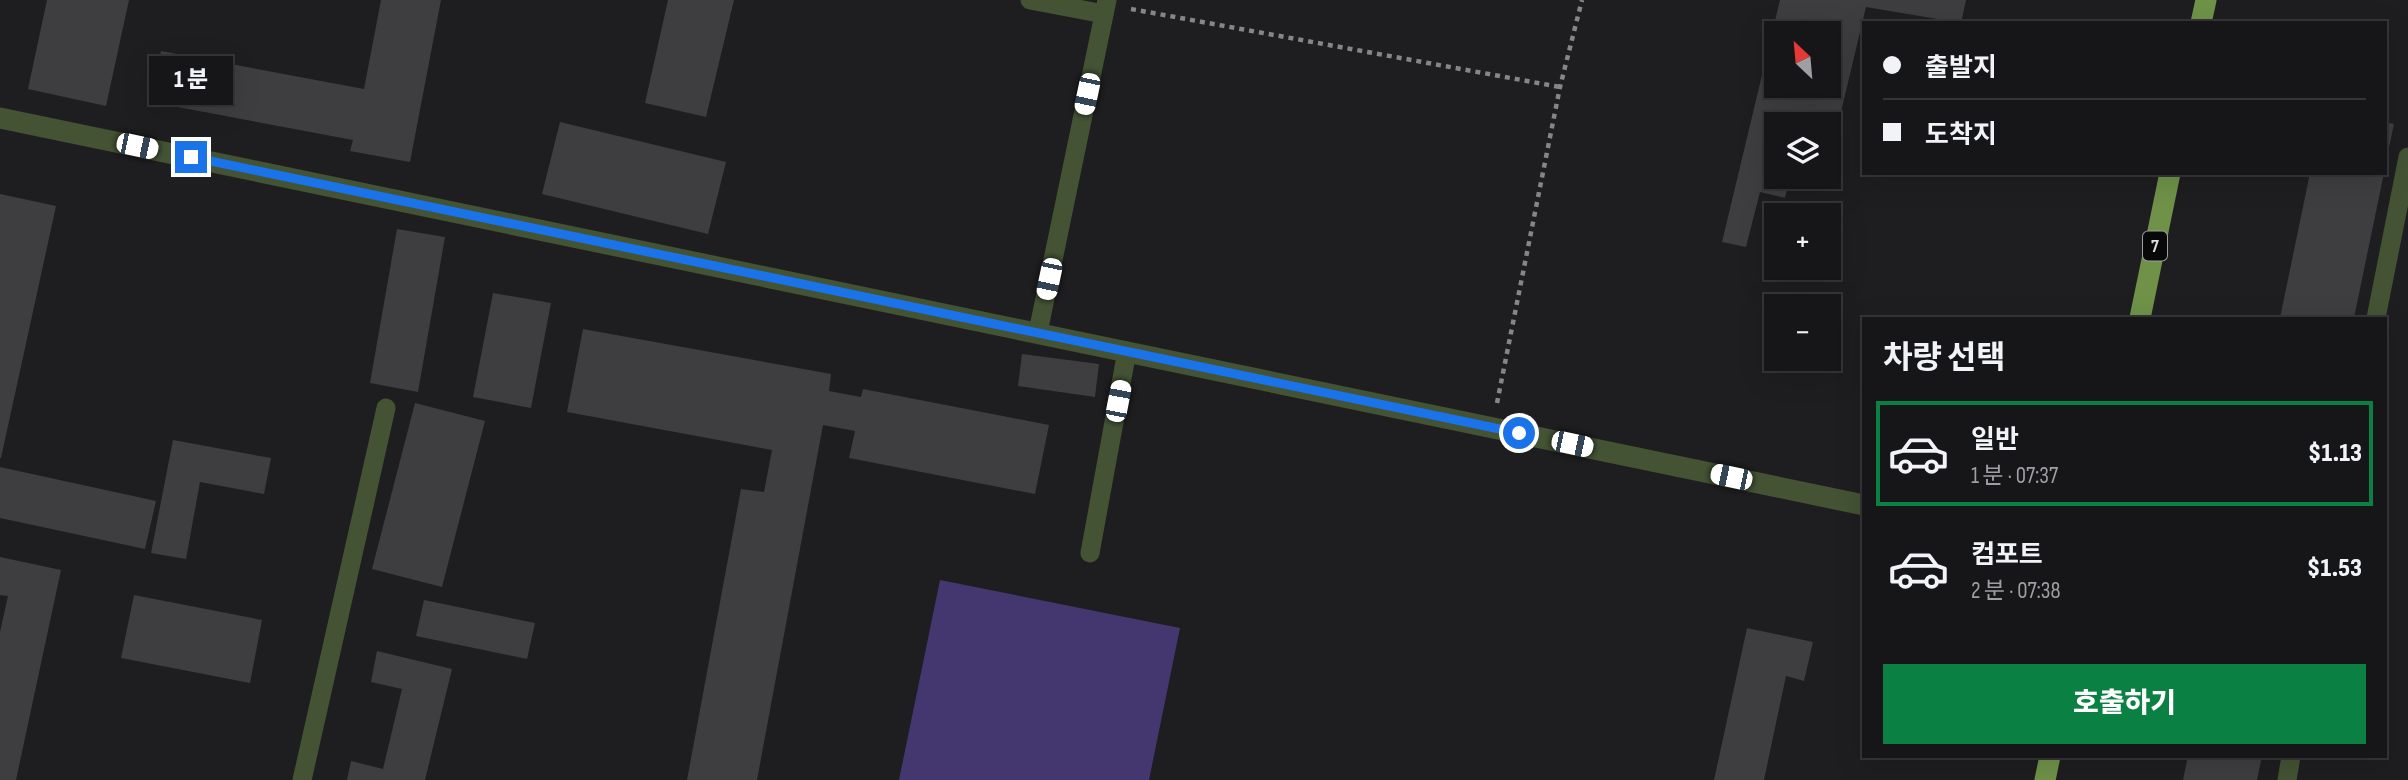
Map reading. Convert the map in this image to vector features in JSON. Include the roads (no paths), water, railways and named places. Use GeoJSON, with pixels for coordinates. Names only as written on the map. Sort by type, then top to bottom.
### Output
{"type":"FeatureCollection","features":[{"type":"Feature","properties":{"kind":"highway"},"geometry":{"type":"LineString","coordinates":[[2201,21],[2206,0]]}},
{"type":"Feature","properties":{"kind":"highway","name":"7"},"geometry":{"type":"LineString","coordinates":[[2140,317],[2170,175]]}},
{"type":"Feature","properties":{"kind":"highway"},"geometry":{"type":"LineString","coordinates":[[2045,780],[2050,758]]}},
{"type":"Feature","properties":{"kind":"street"},"geometry":{"type":"LineString","coordinates":[[0,118],[1862,505]]}},
{"type":"Feature","properties":{"kind":"lane"},"geometry":{"type":"LineString","coordinates":[[1030,0],[1106,6],[1038,332]]}},
{"type":"Feature","properties":{"kind":"lane"},"geometry":{"type":"LineString","coordinates":[[2376,317],[2408,157]]}},
{"type":"Feature","properties":{"kind":"lane"},"geometry":{"type":"LineString","coordinates":[[1090,553],[1128,351]]}},
{"type":"Feature","properties":{"kind":"lane"},"geometry":{"type":"LineString","coordinates":[[302,780],[386,408]]}},
{"type":"Feature","properties":{"kind":"lane"},"geometry":{"type":"LineString","coordinates":[[2287,780],[2291,758]]}}]}
